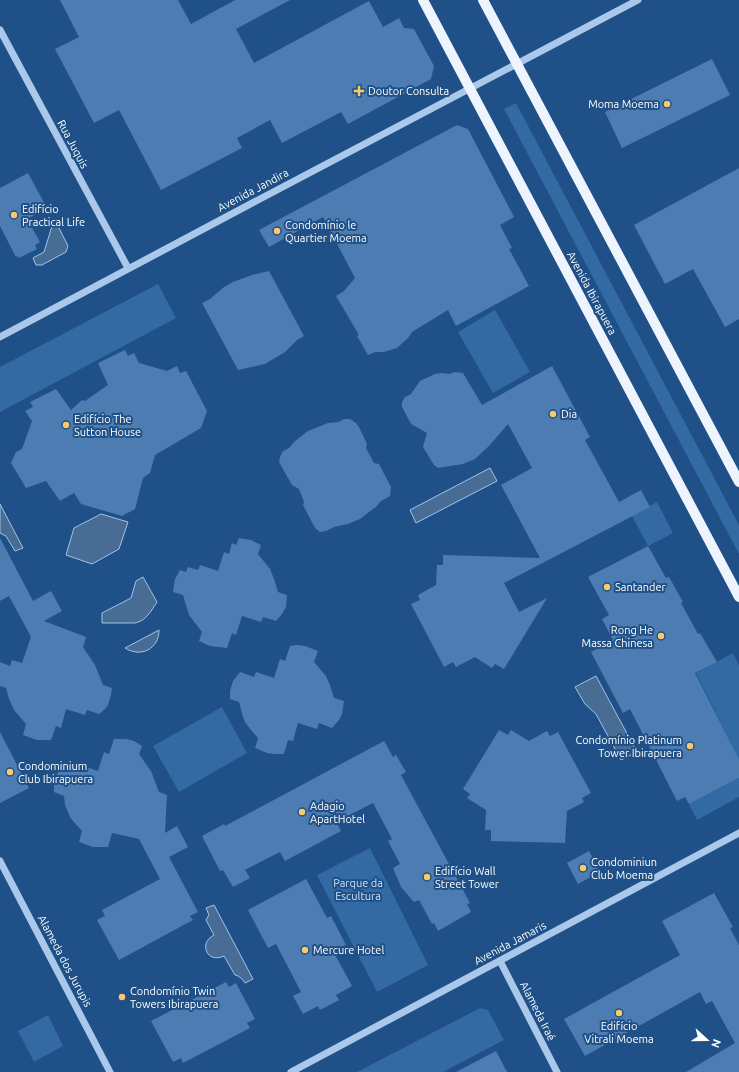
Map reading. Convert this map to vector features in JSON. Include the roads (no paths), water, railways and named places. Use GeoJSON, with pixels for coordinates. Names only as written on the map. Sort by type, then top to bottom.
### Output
{"type":"FeatureCollection","features":[{"type":"Feature","properties":{"kind":"main road","name":"Avenida Ibirapuera"},"geometry":{"type":"LineString","coordinates":[[422,0],[739,597]]}},
{"type":"Feature","properties":{"kind":"main road"},"geometry":{"type":"LineString","coordinates":[[483,0],[739,482]]}},
{"type":"Feature","properties":{"kind":"street","name":"Avenida Jandira"},"geometry":{"type":"LineString","coordinates":[[0,336],[638,0]]}},
{"type":"Feature","properties":{"kind":"street","name":"Rua Juquis"},"geometry":{"type":"LineString","coordinates":[[0,30],[128,268]]}},
{"type":"Feature","properties":{"kind":"street","name":"Avenida Jamaris"},"geometry":{"type":"LineString","coordinates":[[291,1072],[739,834]]}},
{"type":"Feature","properties":{"kind":"street","name":"Alameda dos Jurupis"},"geometry":{"type":"LineString","coordinates":[[0,861],[110,1072]]}},
{"type":"Feature","properties":{"kind":"street","name":"Alameda Iraé"},"geometry":{"type":"LineString","coordinates":[[500,961],[557,1072]]}},
{"type":"Feature","properties":{"kind":"place","name":"Doutor Consulta"},"geometry":{"type":"Point","coordinates":[359,91]}},
{"type":"Feature","properties":{"kind":"place","name":"Moma Moema"},"geometry":{"type":"Point","coordinates":[667,104]}},
{"type":"Feature","properties":{"kind":"place","name":"Edifício Practical Life"},"geometry":{"type":"Point","coordinates":[14,215]}},
{"type":"Feature","properties":{"kind":"place","name":"Condomínio le Quartier Moema"},"geometry":{"type":"Point","coordinates":[277,231]}},
{"type":"Feature","properties":{"kind":"place","name":"Dia"},"geometry":{"type":"Point","coordinates":[553,414]}},
{"type":"Feature","properties":{"kind":"place","name":"Edifício The Sutton House"},"geometry":{"type":"Point","coordinates":[66,425]}},
{"type":"Feature","properties":{"kind":"place","name":"Santander"},"geometry":{"type":"Point","coordinates":[607,587]}},
{"type":"Feature","properties":{"kind":"place","name":"Rong He Massa Chinesa"},"geometry":{"type":"Point","coordinates":[661,636]}},
{"type":"Feature","properties":{"kind":"place","name":"Condomínio Platinum Tower Ibirapuera"},"geometry":{"type":"Point","coordinates":[690,746]}},
{"type":"Feature","properties":{"kind":"place","name":"Condominium Club Ibirapuera"},"geometry":{"type":"Point","coordinates":[10,772]}},
{"type":"Feature","properties":{"kind":"place","name":"Adagio ApartHotel"},"geometry":{"type":"Point","coordinates":[302,812]}},
{"type":"Feature","properties":{"kind":"place","name":"Condominiun Club Moema"},"geometry":{"type":"Point","coordinates":[583,868]}},
{"type":"Feature","properties":{"kind":"place","name":"Edifício Wall Street Tower"},"geometry":{"type":"Point","coordinates":[427,877]}},
{"type":"Feature","properties":{"kind":"place","name":"Mercure Hotel"},"geometry":{"type":"Point","coordinates":[305,950]}},
{"type":"Feature","properties":{"kind":"place","name":"Condomínio Twin Towers Ibirapuera"},"geometry":{"type":"Point","coordinates":[122,997]}},
{"type":"Feature","properties":{"kind":"place","name":"Edifício Vitrali Moema"},"geometry":{"type":"Point","coordinates":[619,1013]}},
{"type":"Feature","properties":{"kind":"park label","name":"Parque da Escultura"},"geometry":{"type":"Point","coordinates":[358,889]}}]}
